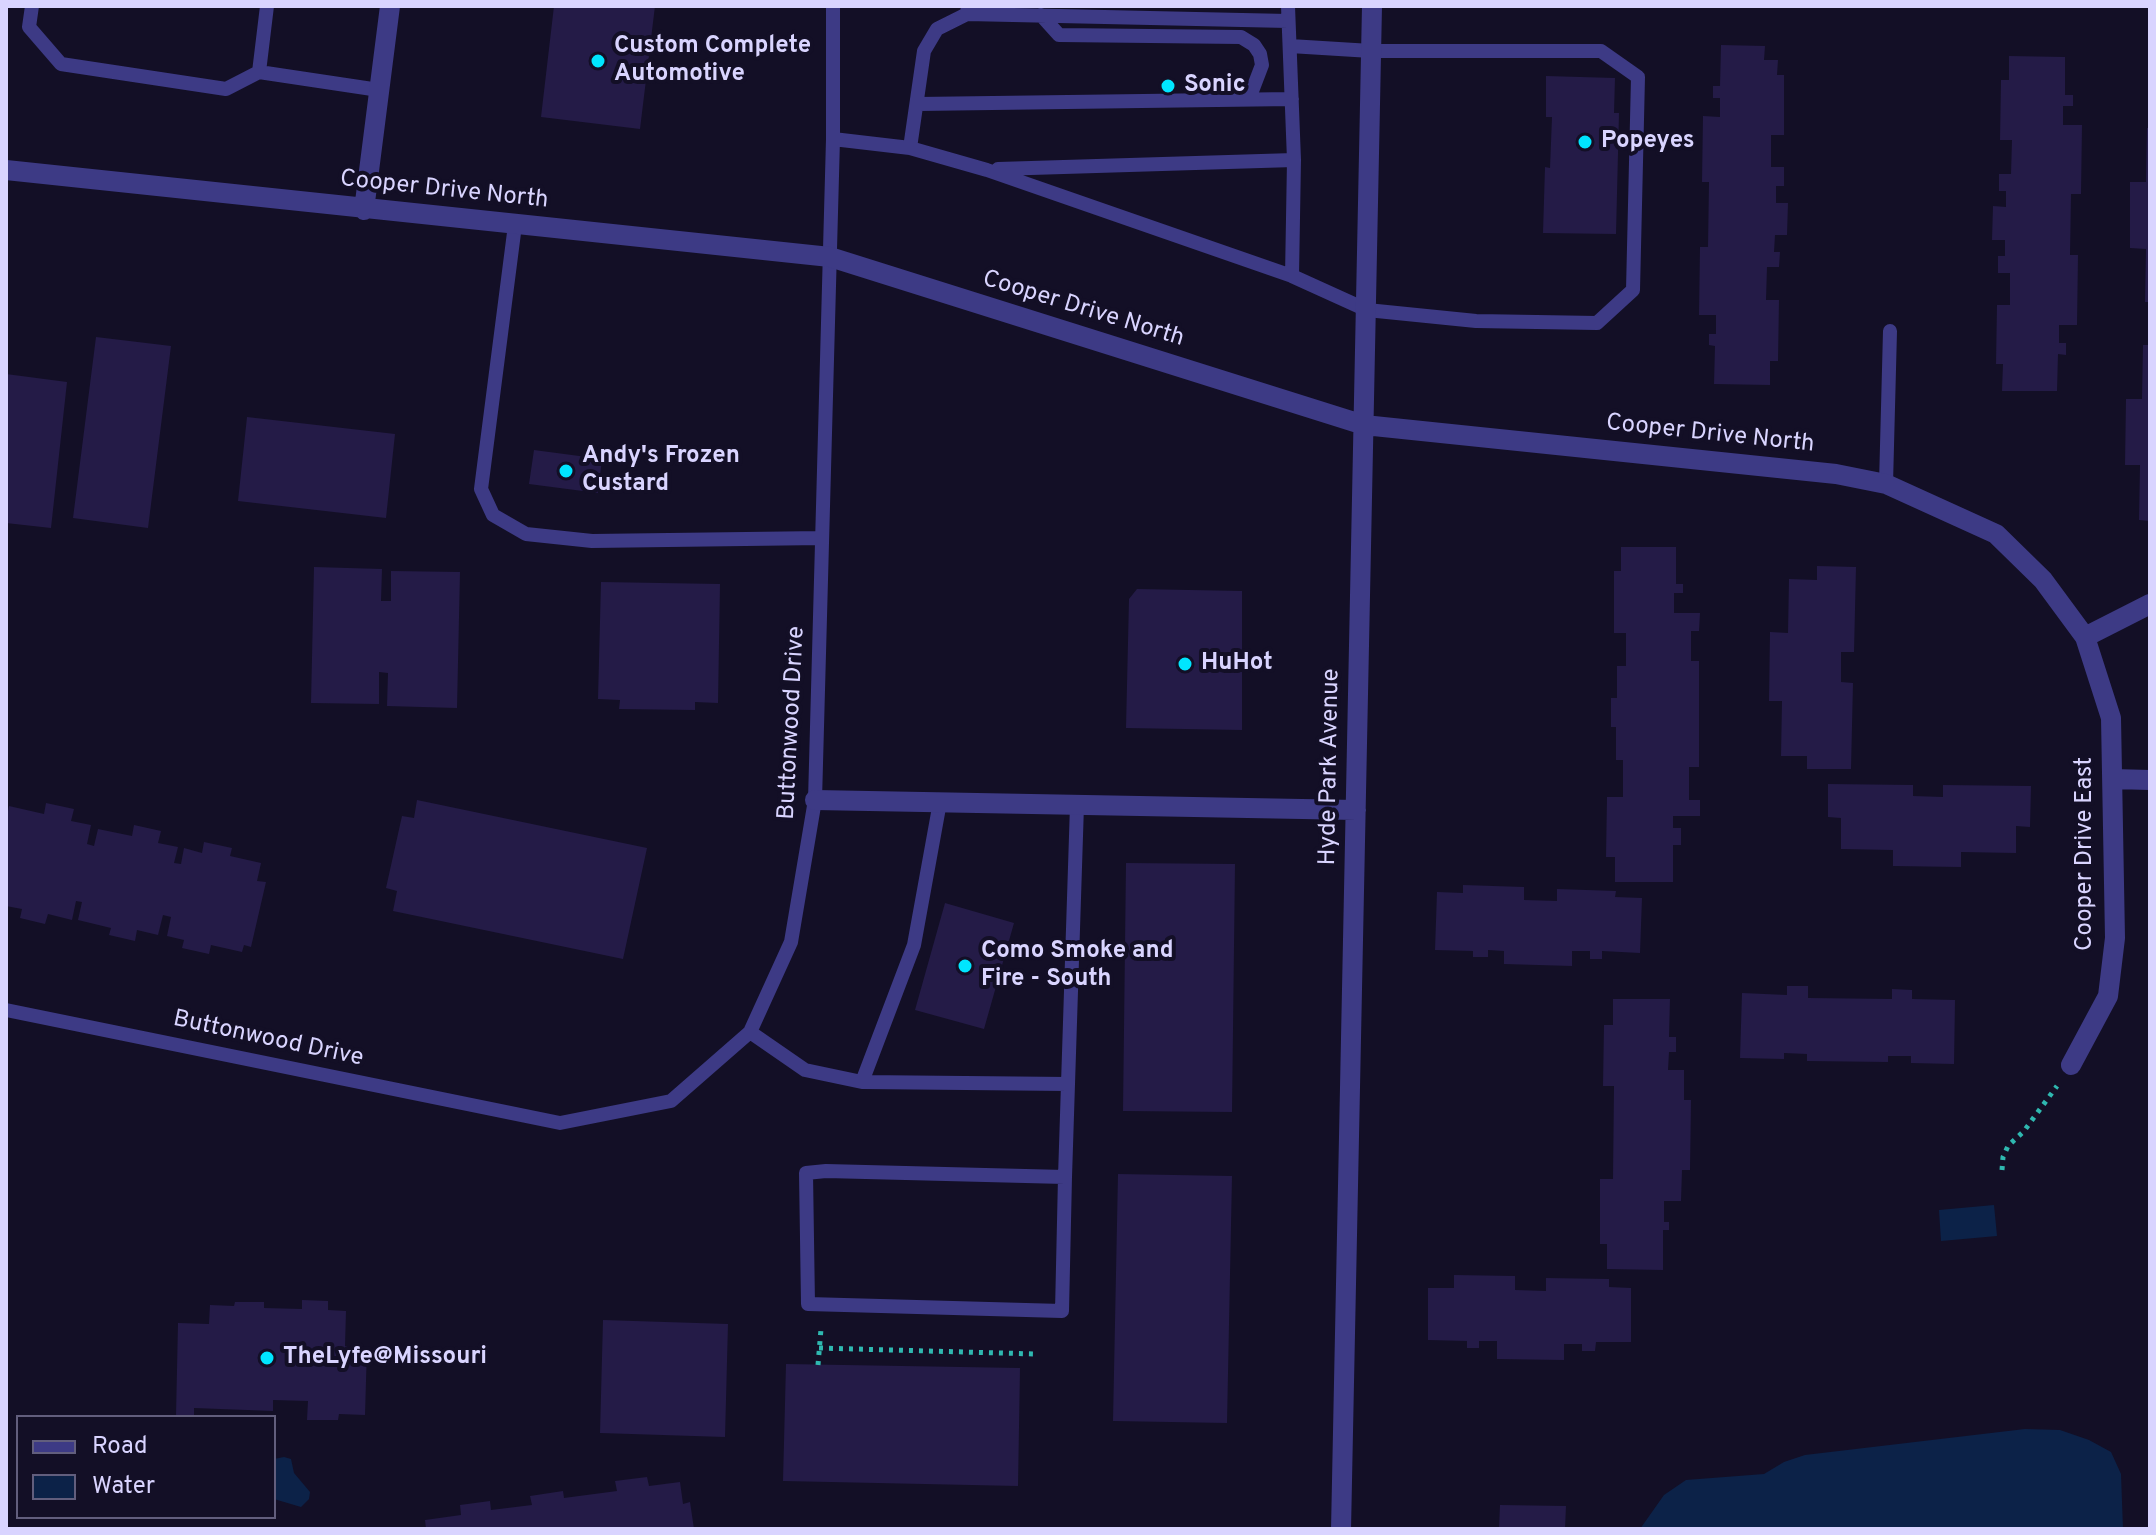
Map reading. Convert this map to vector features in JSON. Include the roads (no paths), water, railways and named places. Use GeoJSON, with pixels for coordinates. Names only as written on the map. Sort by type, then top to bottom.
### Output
{"type":"FeatureCollection","features":[{"type":"Feature","properties":{"kind":"street"},"geometry":{"type":"LineString","coordinates":[[364,210],[390,6]]}},
{"type":"Feature","properties":{"kind":"street","name":"Hyde Park Avenue"},"geometry":{"type":"LineString","coordinates":[[1341,1529],[1372,6]]}},
{"type":"Feature","properties":{"kind":"street","name":"Cooper Drive North"},"geometry":{"type":"LineString","coordinates":[[6,170],[830,257],[1364,425],[1836,474],[1886,484],[1996,534],[2043,580],[2085,637]]}},
{"type":"Feature","properties":{"kind":"street"},"geometry":{"type":"LineString","coordinates":[[2085,637],[2150,604]]}},
{"type":"Feature","properties":{"kind":"street","name":"Cooper Drive East"},"geometry":{"type":"LineString","coordinates":[[2071,1065],[2108,996],[2115,938],[2111,718],[2085,637]]}},
{"type":"Feature","properties":{"kind":"street"},"geometry":{"type":"LineString","coordinates":[[2113,779],[2150,780]]}},
{"type":"Feature","properties":{"kind":"street"},"geometry":{"type":"LineString","coordinates":[[815,800],[1356,810]]}},
{"type":"Feature","properties":{"kind":"lane"},"geometry":{"type":"LineString","coordinates":[[32,6],[29,27],[61,64],[226,89],[259,72],[379,90]]}},
{"type":"Feature","properties":{"kind":"lane"},"geometry":{"type":"LineString","coordinates":[[259,72],[267,6]]}},
{"type":"Feature","properties":{"kind":"lane","name":"Buttonwood Drive"},"geometry":{"type":"LineString","coordinates":[[6,1010],[560,1123],[671,1101],[750,1032],[791,942],[815,800],[833,139],[833,6]]}},
{"type":"Feature","properties":{"kind":"lane"},"geometry":{"type":"LineString","coordinates":[[910,148],[924,51],[937,29],[968,10],[1041,15],[1288,14],[1294,160],[1292,276]]}},
{"type":"Feature","properties":{"kind":"lane"},"geometry":{"type":"LineString","coordinates":[[1041,15],[1059,35],[1241,37],[1254,45],[1262,65],[1249,99]]}},
{"type":"Feature","properties":{"kind":"lane"},"geometry":{"type":"LineString","coordinates":[[833,139],[910,148],[987,170],[1292,276],[1367,310],[1476,321],[1597,323],[1633,290],[1638,77],[1601,51],[1371,51],[1290,46]]}},
{"type":"Feature","properties":{"kind":"lane"},"geometry":{"type":"LineString","coordinates":[[918,104],[1292,99]]}},
{"type":"Feature","properties":{"kind":"lane"},"geometry":{"type":"LineString","coordinates":[[987,170],[1294,160]]}},
{"type":"Feature","properties":{"kind":"lane"},"geometry":{"type":"LineString","coordinates":[[515,225],[481,489],[493,515],[526,534],[592,541],[822,538]]}},
{"type":"Feature","properties":{"kind":"lane"},"geometry":{"type":"LineString","coordinates":[[1886,484],[1890,331]]}},
{"type":"Feature","properties":{"kind":"lane"},"geometry":{"type":"LineString","coordinates":[[862,1082],[914,945],[940,802]]}},
{"type":"Feature","properties":{"kind":"lane"},"geometry":{"type":"LineString","coordinates":[[1065,1177],[806,1173],[808,1304],[1062,1311],[1077,805]]}},
{"type":"Feature","properties":{"kind":"lane"},"geometry":{"type":"LineString","coordinates":[[750,1032],[805,1070],[862,1082],[1068,1084]]}},
{"type":"Feature","properties":{"kind":"water"},"geometry":{"type":"Polygon","coordinates":[[[1994,1205],[1997,1236],[1941,1241],[1939,1210],[1994,1205]]]}},
{"type":"Feature","properties":{"kind":"water"},"geometry":{"type":"Polygon","coordinates":[[[2025,1429],[2060,1430],[2111,1452],[2121,1474],[2123,1529],[1640,1529],[1664,1495],[1686,1480],[1764,1474],[1784,1462],[1805,1455],[2025,1429]]]}},
{"type":"Feature","properties":{"kind":"water"},"geometry":{"type":"Polygon","coordinates":[[[276,1459],[291,1459],[294,1473],[310,1492],[309,1499],[301,1507],[276,1500],[276,1459]]]}},
{"type":"Feature","properties":{"kind":"place","name":"Custom Complete Automotive"},"geometry":{"type":"Point","coordinates":[598,61]}},
{"type":"Feature","properties":{"kind":"place","name":"Sonic"},"geometry":{"type":"Point","coordinates":[1168,86]}},
{"type":"Feature","properties":{"kind":"place","name":"Popeyes"},"geometry":{"type":"Point","coordinates":[1585,142]}},
{"type":"Feature","properties":{"kind":"place","name":"Andy's Frozen Custard"},"geometry":{"type":"Point","coordinates":[566,471]}},
{"type":"Feature","properties":{"kind":"place","name":"HuHot"},"geometry":{"type":"Point","coordinates":[1185,664]}},
{"type":"Feature","properties":{"kind":"place","name":"Como Smoke and Fire - South"},"geometry":{"type":"Point","coordinates":[965,966]}},
{"type":"Feature","properties":{"kind":"place","name":"TheLyfe@Missouri"},"geometry":{"type":"Point","coordinates":[267,1358]}}]}
